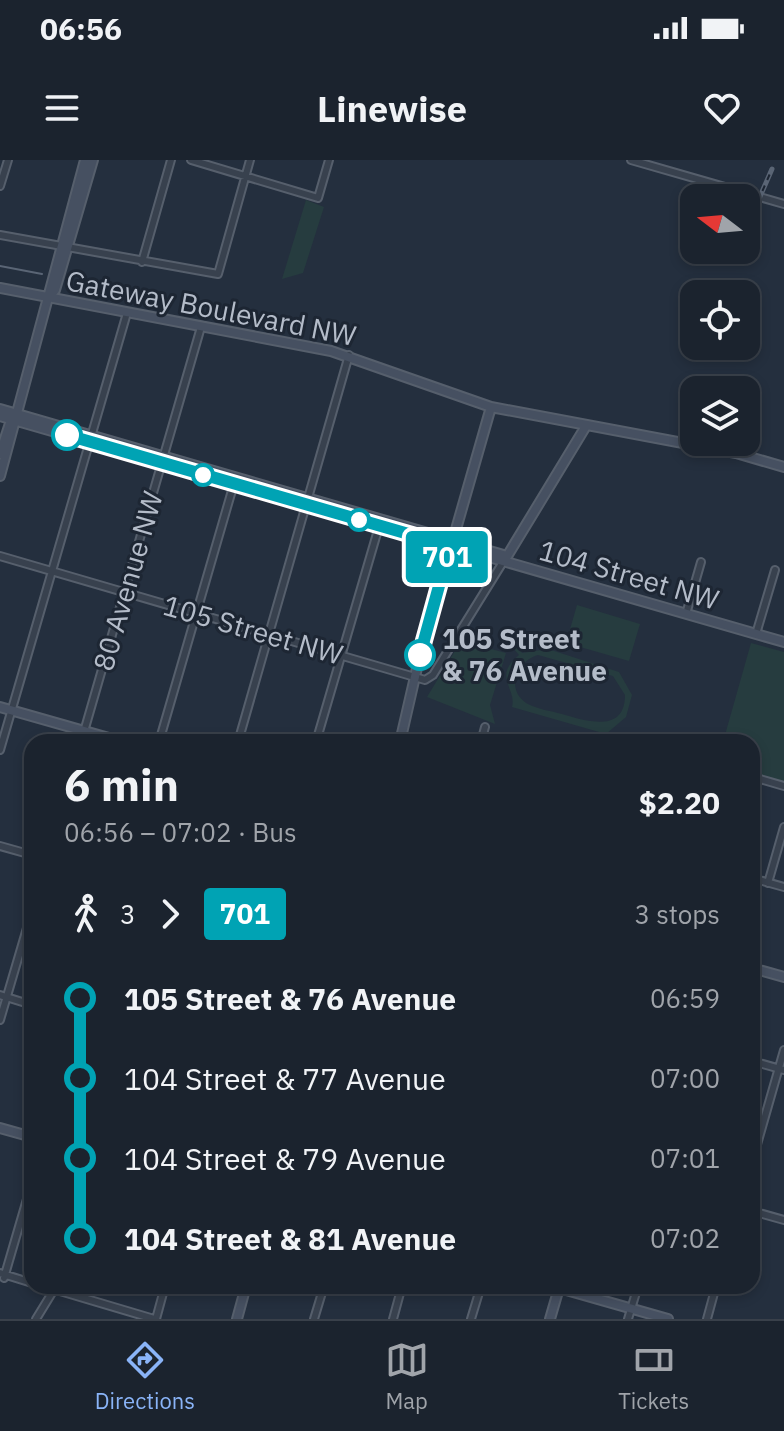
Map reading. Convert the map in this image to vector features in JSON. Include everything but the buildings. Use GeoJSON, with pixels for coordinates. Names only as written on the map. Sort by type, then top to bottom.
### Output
{"type":"FeatureCollection","features":[{"type":"Feature","properties":{"kind":"main road"},"geometry":{"type":"LineString","coordinates":[[64,247],[85,160]]}},
{"type":"Feature","properties":{"kind":"main road"},"geometry":{"type":"LineString","coordinates":[[0,476],[49,297],[93,160]]}},
{"type":"Feature","properties":{"kind":"main road","name":"Gateway Boulevard NW"},"geometry":{"type":"LineString","coordinates":[[0,288],[349,355],[491,407],[736,453],[784,467]]}},
{"type":"Feature","properties":{"kind":"main road"},"geometry":{"type":"LineString","coordinates":[[402,734],[414,676],[491,407]]}},
{"type":"Feature","properties":{"kind":"main road","name":"104 Street NW"},"geometry":{"type":"LineString","coordinates":[[0,409],[14,418]]}},
{"type":"Feature","properties":{"kind":"main road","name":"104 Street NW"},"geometry":{"type":"LineString","coordinates":[[0,416],[91,438],[784,642]]}},
{"type":"Feature","properties":{"kind":"main road"},"geometry":{"type":"LineString","coordinates":[[0,454],[14,418]]}},
{"type":"Feature","properties":{"kind":"main road"},"geometry":{"type":"LineString","coordinates":[[505,559],[586,426]]}},
{"type":"Feature","properties":{"kind":"main road"},"geometry":{"type":"LineString","coordinates":[[0,707],[95,734]]}},
{"type":"Feature","properties":{"kind":"main road"},"geometry":{"type":"LineString","coordinates":[[760,970],[784,977]]}},
{"type":"Feature","properties":{"kind":"main road"},"geometry":{"type":"LineString","coordinates":[[0,1128],[24,1135]]}},
{"type":"Feature","properties":{"kind":"main road"},"geometry":{"type":"LineString","coordinates":[[237,1319],[244,1294]]}},
{"type":"Feature","properties":{"kind":"main road"},"geometry":{"type":"LineString","coordinates":[[550,1319],[555,1294]]}},
{"type":"Feature","properties":{"kind":"main road"},"geometry":{"type":"LineString","coordinates":[[581,1294],[668,1319]]}},
{"type":"Feature","properties":{"kind":"street"},"geometry":{"type":"LineString","coordinates":[[0,186],[8,160]]}},
{"type":"Feature","properties":{"kind":"street"},"geometry":{"type":"LineString","coordinates":[[142,262],[171,160]]}},
{"type":"Feature","properties":{"kind":"street"},"geometry":{"type":"LineString","coordinates":[[191,160],[318,198],[329,160]]}},
{"type":"Feature","properties":{"kind":"street"},"geometry":{"type":"LineString","coordinates":[[0,235],[218,274],[250,160]]}},
{"type":"Feature","properties":{"kind":"street"},"geometry":{"type":"LineString","coordinates":[[631,160],[784,204]]}},
{"type":"Feature","properties":{"kind":"street"},"geometry":{"type":"LineString","coordinates":[[0,750],[127,313]]}},
{"type":"Feature","properties":{"kind":"street","name":"80 Avenue NW"},"geometry":{"type":"LineString","coordinates":[[83,734],[201,327]]}},
{"type":"Feature","properties":{"kind":"street"},"geometry":{"type":"LineString","coordinates":[[240,734],[349,355]]}},
{"type":"Feature","properties":{"kind":"street"},"geometry":{"type":"LineString","coordinates":[[161,734],[235,480]]}},
{"type":"Feature","properties":{"kind":"street"},"geometry":{"type":"LineString","coordinates":[[318,734],[380,522]]}},
{"type":"Feature","properties":{"kind":"street","name":"105 Street NW"},"geometry":{"type":"LineString","coordinates":[[0,556],[414,676]]}},
{"type":"Feature","properties":{"kind":"street"},"geometry":{"type":"LineString","coordinates":[[414,676],[431,677],[505,559]]}},
{"type":"Feature","properties":{"kind":"street"},"geometry":{"type":"LineString","coordinates":[[686,614],[701,562]]}},
{"type":"Feature","properties":{"kind":"street"},"geometry":{"type":"LineString","coordinates":[[756,634],[775,570]]}},
{"type":"Feature","properties":{"kind":"street"},"geometry":{"type":"LineString","coordinates":[[483,734],[485,727]]}},
{"type":"Feature","properties":{"kind":"street"},"geometry":{"type":"LineString","coordinates":[[760,779],[784,786]]}},
{"type":"Feature","properties":{"kind":"street"},"geometry":{"type":"LineString","coordinates":[[768,883],[784,827]]}},
{"type":"Feature","properties":{"kind":"street"},"geometry":{"type":"LineString","coordinates":[[0,846],[24,853]]}},
{"type":"Feature","properties":{"kind":"street"},"geometry":{"type":"LineString","coordinates":[[760,880],[784,887]]}},
{"type":"Feature","properties":{"kind":"street"},"geometry":{"type":"LineString","coordinates":[[0,1020],[3,996],[24,934]]}},
{"type":"Feature","properties":{"kind":"street"},"geometry":{"type":"LineString","coordinates":[[3,996],[24,1003]]}},
{"type":"Feature","properties":{"kind":"street"},"geometry":{"type":"LineString","coordinates":[[760,1137],[781,1070],[784,1050]]}},
{"type":"Feature","properties":{"kind":"street"},"geometry":{"type":"LineString","coordinates":[[760,1063],[781,1070]]}},
{"type":"Feature","properties":{"kind":"street"},"geometry":{"type":"LineString","coordinates":[[24,1208],[3,1275],[24,1281]]}},
{"type":"Feature","properties":{"kind":"street"},"geometry":{"type":"LineString","coordinates":[[760,1213],[784,1220]]}},
{"type":"Feature","properties":{"kind":"street"},"geometry":{"type":"LineString","coordinates":[[36,1319],[51,1294]]}},
{"type":"Feature","properties":{"kind":"street"},"geometry":{"type":"LineString","coordinates":[[74,1294],[155,1319],[163,1294]]}},
{"type":"Feature","properties":{"kind":"street"},"geometry":{"type":"LineString","coordinates":[[314,1319],[322,1294]]}},
{"type":"Feature","properties":{"kind":"street"},"geometry":{"type":"LineString","coordinates":[[393,1319],[400,1294]]}},
{"type":"Feature","properties":{"kind":"street"},"geometry":{"type":"LineString","coordinates":[[471,1319],[479,1294]]}},
{"type":"Feature","properties":{"kind":"street"},"geometry":{"type":"LineString","coordinates":[[628,1319],[636,1294]]}},
{"type":"Feature","properties":{"kind":"street"},"geometry":{"type":"LineString","coordinates":[[707,1319],[714,1294]]}},
{"type":"Feature","properties":{"kind":"green space"},"geometry":{"type":"Polygon","coordinates":[[[306,200],[324,207],[303,273],[282,279],[306,200]]]}},
{"type":"Feature","properties":{"kind":"green space"},"geometry":{"type":"Polygon","coordinates":[[[577,605],[640,624],[629,661],[566,643],[577,605]]]}},
{"type":"Feature","properties":{"kind":"green space"},"geometry":{"type":"Polygon","coordinates":[[[461,641],[506,653],[490,705],[495,724],[427,697],[461,641]]]}},
{"type":"Feature","properties":{"kind":"green space"},"geometry":{"type":"Polygon","coordinates":[[[751,643],[784,652],[784,782],[760,775],[760,734],[725,734],[751,643]]]}},
{"type":"Feature","properties":{"kind":"green space"},"geometry":{"type":"Polygon","coordinates":[[[519,647],[522,653],[548,649],[619,672],[632,695],[626,717],[606,734],[512,707],[506,676],[511,663],[519,655],[514,649],[519,647]],[[538,655],[519,669],[515,683],[520,697],[530,705],[602,722],[619,715],[623,707],[625,695],[613,676],[538,655]]]}},
{"type":"Feature","properties":{"kind":"tram line"},"geometry":{"type":"LineString","coordinates":[[0,266],[42,274]]}},
{"type":"Feature","properties":{"kind":"railway"},"geometry":{"type":"LineString","coordinates":[[760,196],[772,169]]}},
{"type":"Feature","properties":{"kind":"bus line","name":"701"},"geometry":{"type":"LineString","coordinates":[[67,435],[450,546],[420,655]]}},
{"type":"Feature","properties":{"kind":"place","name":"105 Street & 76 Avenue"},"geometry":{"type":"Point","coordinates":[420,655]}}]}
